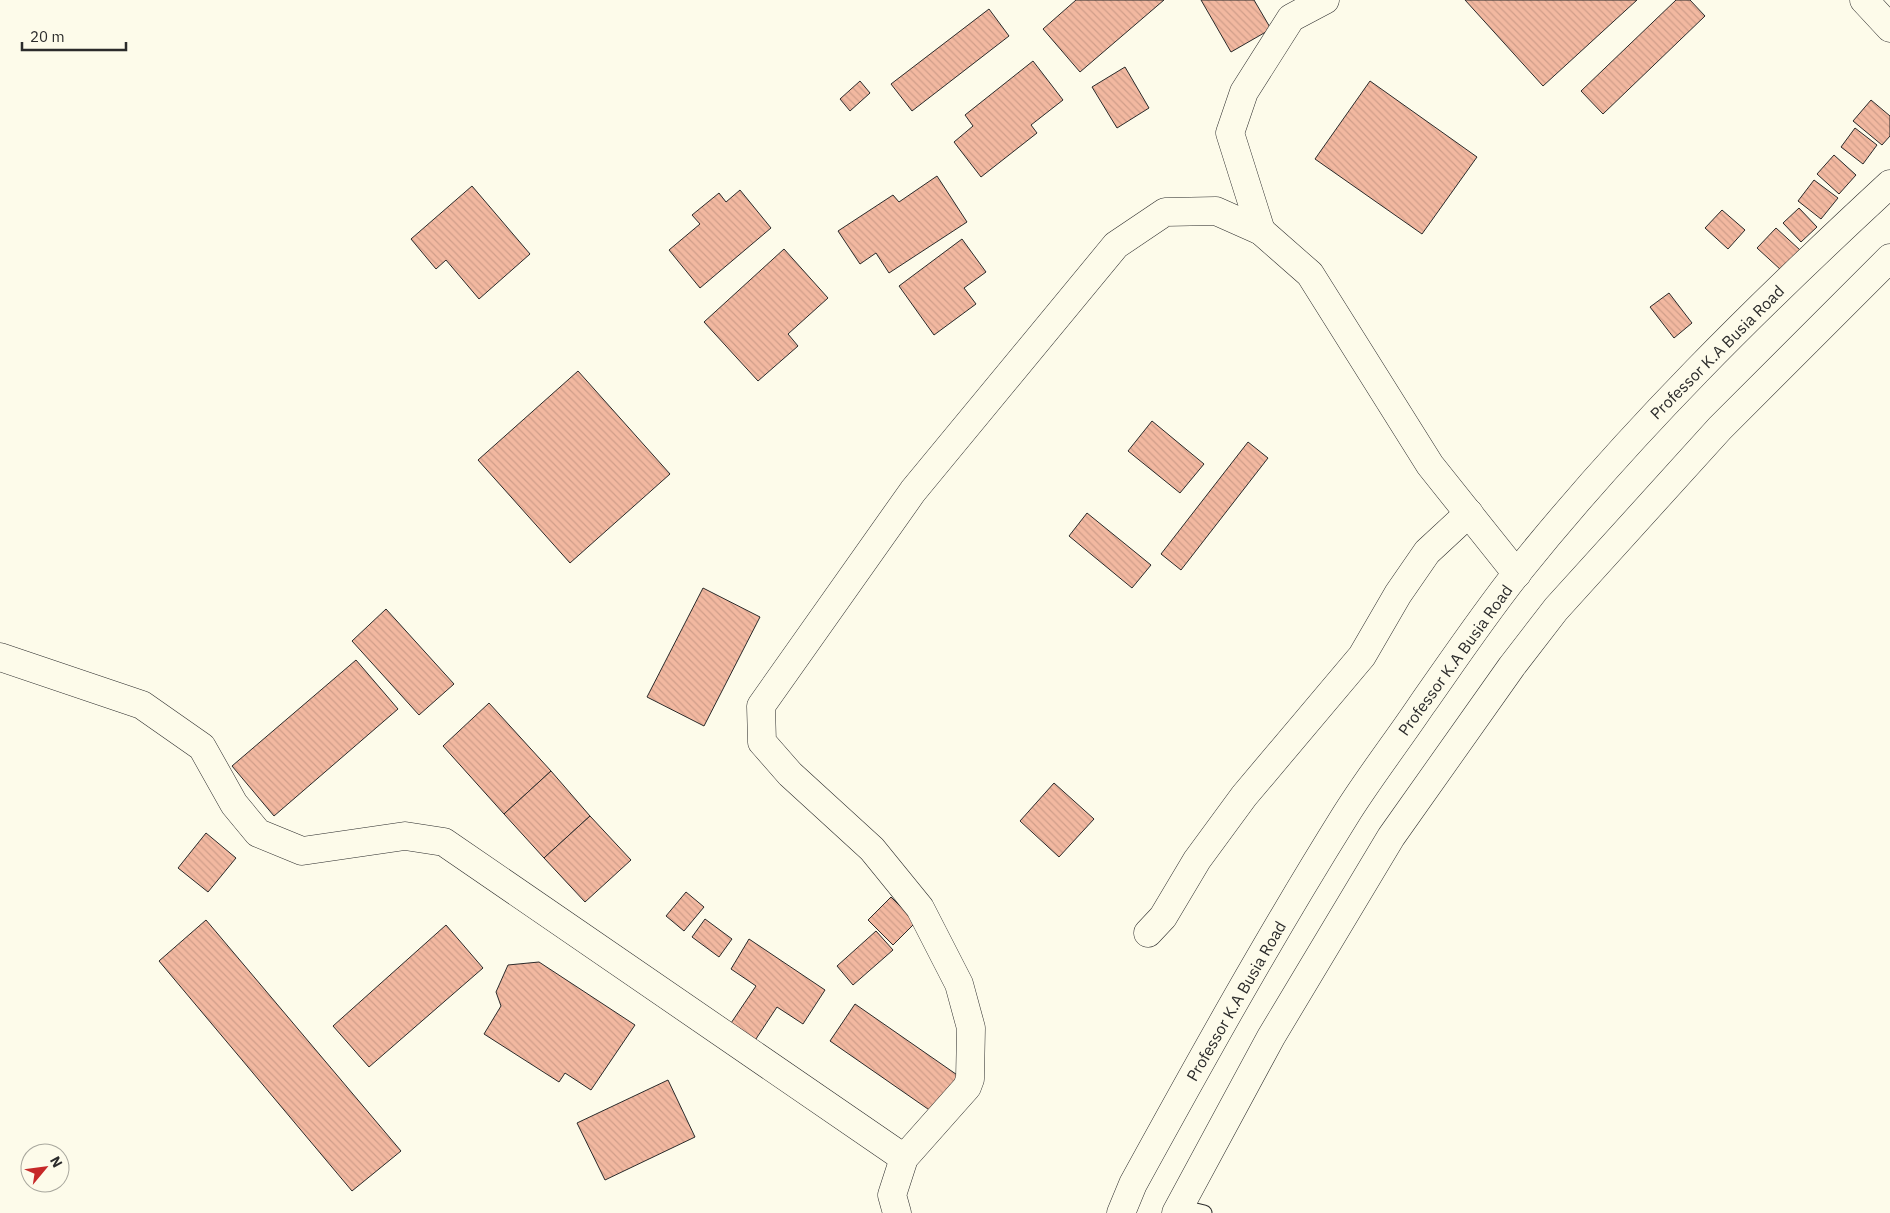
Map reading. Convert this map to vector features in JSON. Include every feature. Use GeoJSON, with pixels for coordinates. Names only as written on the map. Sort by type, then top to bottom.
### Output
{"type":"FeatureCollection","features":[{"type":"Feature","properties":{"kind":"street"},"geometry":{"type":"LineString","coordinates":[[1261,231],[1230,133],[1244,92],[1288,9],[1325,0]]}},
{"type":"Feature","properties":{"kind":"street"},"geometry":{"type":"LineString","coordinates":[[1864,0],[1890,28]]}},
{"type":"Feature","properties":{"kind":"street","name":"Professor K.A Busia Road"},"geometry":{"type":"LineString","coordinates":[[1121,1213],[1133,1184],[1229,1010],[1346,814],[1441,677],[1517,574],[1608,467],[1680,388],[1818,250],[1890,184]]}},
{"type":"Feature","properties":{"kind":"street"},"geometry":{"type":"LineString","coordinates":[[897,1213],[892,1195],[904,1158],[967,1086],[970,1080],[971,1028],[959,984],[920,908],[872,849],[790,774],[762,742],[761,706],[913,491],[1116,245],[1166,212],[1216,211],[1261,231],[1310,274],[1430,465],[1517,574]]}},
{"type":"Feature","properties":{"kind":"street"},"geometry":{"type":"LineString","coordinates":[[1186,1211],[1270,1037],[1391,837],[1512,666],[1556,609],[1720,428],[1890,258]]}},
{"type":"Feature","properties":{"kind":"street"},"geometry":{"type":"LineString","coordinates":[[1148,933],[1163,917],[1197,860],[1244,796],[1362,656],[1398,594],[1427,552],[1469,513]]}},
{"type":"Feature","properties":{"kind":"street"},"geometry":{"type":"LineString","coordinates":[[0,656],[142,705],[202,746],[234,804],[258,833],[302,851],[405,836],[444,842],[904,1158]]}},
{"type":"Feature","properties":{"kind":"building"},"geometry":{"type":"Polygon","coordinates":[[[1076,0],[1164,0],[1080,72],[1043,29],[1076,0]]]}},
{"type":"Feature","properties":{"kind":"building"},"geometry":{"type":"Polygon","coordinates":[[[1201,0],[1254,0],[1271,29],[1231,52],[1201,0]]]}},
{"type":"Feature","properties":{"kind":"building"},"geometry":{"type":"Polygon","coordinates":[[[1465,0],[1637,0],[1543,86],[1465,0]]]}},
{"type":"Feature","properties":{"kind":"building"},"geometry":{"type":"Polygon","coordinates":[[[1676,0],[1690,0],[1705,16],[1603,114],[1581,91],[1676,0]]]}},
{"type":"Feature","properties":{"kind":"building"},"geometry":{"type":"Polygon","coordinates":[[[989,9],[1009,36],[912,111],[891,84],[989,9]]]}},
{"type":"Feature","properties":{"kind":"building"},"geometry":{"type":"Polygon","coordinates":[[[1033,61],[1063,100],[1031,125],[1037,133],[981,177],[954,142],[973,126],[965,115],[1033,61]]]}},
{"type":"Feature","properties":{"kind":"building"},"geometry":{"type":"Polygon","coordinates":[[[1125,67],[1149,108],[1117,128],[1092,87],[1125,67]]]}},
{"type":"Feature","properties":{"kind":"building"},"geometry":{"type":"Polygon","coordinates":[[[860,81],[870,93],[850,111],[840,99],[860,81]]]}},
{"type":"Feature","properties":{"kind":"building"},"geometry":{"type":"Polygon","coordinates":[[[1370,81],[1477,157],[1422,234],[1315,159],[1370,81]]]}},
{"type":"Feature","properties":{"kind":"building"},"geometry":{"type":"Polygon","coordinates":[[[1871,100],[1890,116],[1890,136],[1882,145],[1853,121],[1871,100]]]}},
{"type":"Feature","properties":{"kind":"building"},"geometry":{"type":"Polygon","coordinates":[[[1855,128],[1877,145],[1863,164],[1841,147],[1855,128]]]}},
{"type":"Feature","properties":{"kind":"building"},"geometry":{"type":"Polygon","coordinates":[[[1834,155],[1856,175],[1839,194],[1817,174],[1834,155]]]}},
{"type":"Feature","properties":{"kind":"building"},"geometry":{"type":"Polygon","coordinates":[[[937,176],[967,222],[889,273],[876,253],[860,264],[838,231],[893,195],[899,202],[937,176]]]}},
{"type":"Feature","properties":{"kind":"building"},"geometry":{"type":"Polygon","coordinates":[[[1814,180],[1838,198],[1821,219],[1798,201],[1814,180]]]}},
{"type":"Feature","properties":{"kind":"building"},"geometry":{"type":"Polygon","coordinates":[[[472,186],[530,254],[479,299],[446,260],[436,269],[411,239],[472,186]]]}},
{"type":"Feature","properties":{"kind":"building"},"geometry":{"type":"Polygon","coordinates":[[[740,190],[771,228],[700,288],[669,250],[700,224],[692,215],[719,193],[726,202],[740,190]]]}},
{"type":"Feature","properties":{"kind":"building"},"geometry":{"type":"Polygon","coordinates":[[[1799,208],[1817,227],[1801,242],[1783,223],[1799,208]]]}},
{"type":"Feature","properties":{"kind":"building"},"geometry":{"type":"Polygon","coordinates":[[[1722,210],[1745,230],[1728,249],[1705,228],[1722,210]]]}},
{"type":"Feature","properties":{"kind":"building"},"geometry":{"type":"Polygon","coordinates":[[[1776,228],[1800,250],[1781,270],[1757,248],[1776,228]]]}},
{"type":"Feature","properties":{"kind":"building"},"geometry":{"type":"Polygon","coordinates":[[[962,239],[986,272],[964,288],[976,304],[934,335],[899,286],[962,239]]]}},
{"type":"Feature","properties":{"kind":"building"},"geometry":{"type":"Polygon","coordinates":[[[784,249],[828,298],[788,334],[798,346],[758,381],[704,322],[784,249]]]}},
{"type":"Feature","properties":{"kind":"building"},"geometry":{"type":"Polygon","coordinates":[[[1669,293],[1692,323],[1674,338],[1650,307],[1669,293]]]}},
{"type":"Feature","properties":{"kind":"building"},"geometry":{"type":"Polygon","coordinates":[[[578,371],[670,474],[570,563],[478,460],[578,371]]]}},
{"type":"Feature","properties":{"kind":"building"},"geometry":{"type":"Polygon","coordinates":[[[1152,421],[1204,464],[1180,493],[1128,451],[1152,421]]]}},
{"type":"Feature","properties":{"kind":"building"},"geometry":{"type":"Polygon","coordinates":[[[1248,442],[1268,458],[1181,570],[1161,554],[1248,442]]]}},
{"type":"Feature","properties":{"kind":"building"},"geometry":{"type":"Polygon","coordinates":[[[1087,513],[1151,565],[1132,588],[1069,536],[1087,513]]]}},
{"type":"Feature","properties":{"kind":"building"},"geometry":{"type":"Polygon","coordinates":[[[703,588],[760,617],[704,726],[647,697],[703,588]]]}},
{"type":"Feature","properties":{"kind":"building"},"geometry":{"type":"Polygon","coordinates":[[[386,609],[454,684],[419,715],[352,641],[386,609]]]}},
{"type":"Feature","properties":{"kind":"building"},"geometry":{"type":"Polygon","coordinates":[[[356,660],[398,709],[274,816],[232,766],[356,660]]]}},
{"type":"Feature","properties":{"kind":"building"},"geometry":{"type":"Polygon","coordinates":[[[489,703],[551,771],[504,814],[443,746],[489,703]]]}},
{"type":"Feature","properties":{"kind":"building"},"geometry":{"type":"Polygon","coordinates":[[[551,771],[590,816],[544,858],[504,814],[551,771]]]}},
{"type":"Feature","properties":{"kind":"building"},"geometry":{"type":"Polygon","coordinates":[[[1054,783],[1094,819],[1059,857],[1020,821],[1054,783]]]}},
{"type":"Feature","properties":{"kind":"building"},"geometry":{"type":"Polygon","coordinates":[[[590,816],[631,860],[585,902],[544,858],[590,816]]]}},
{"type":"Feature","properties":{"kind":"building"},"geometry":{"type":"Polygon","coordinates":[[[206,833],[236,858],[208,892],[178,868],[206,833]]]}},
{"type":"Feature","properties":{"kind":"building"},"geometry":{"type":"Polygon","coordinates":[[[686,892],[704,907],[684,931],[666,916],[686,892]]]}},
{"type":"Feature","properties":{"kind":"building"},"geometry":{"type":"Polygon","coordinates":[[[891,897],[916,922],[893,945],[868,920],[891,897]]]}},
{"type":"Feature","properties":{"kind":"building"},"geometry":{"type":"Polygon","coordinates":[[[705,919],[732,939],[719,957],[692,937],[705,919]]]}},
{"type":"Feature","properties":{"kind":"building"},"geometry":{"type":"Polygon","coordinates":[[[206,920],[401,1151],[352,1191],[159,961],[206,920]]]}},
{"type":"Feature","properties":{"kind":"building"},"geometry":{"type":"Polygon","coordinates":[[[446,925],[483,968],[369,1067],[333,1026],[446,925]]]}},
{"type":"Feature","properties":{"kind":"building"},"geometry":{"type":"Polygon","coordinates":[[[876,931],[893,950],[853,985],[837,966],[876,931]]]}},
{"type":"Feature","properties":{"kind":"building"},"geometry":{"type":"Polygon","coordinates":[[[749,939],[825,990],[803,1024],[777,1007],[752,1045],[727,1029],[756,986],[731,969],[749,939]]]}},
{"type":"Feature","properties":{"kind":"building"},"geometry":{"type":"Polygon","coordinates":[[[539,962],[635,1025],[591,1090],[565,1073],[559,1082],[484,1034],[501,1006],[496,992],[508,965],[539,962]]]}},
{"type":"Feature","properties":{"kind":"building"},"geometry":{"type":"Polygon","coordinates":[[[855,1004],[963,1079],[938,1116],[830,1041],[855,1004]]]}},
{"type":"Feature","properties":{"kind":"building"},"geometry":{"type":"Polygon","coordinates":[[[668,1080],[695,1137],[605,1180],[577,1123],[668,1080]]]}}]}
